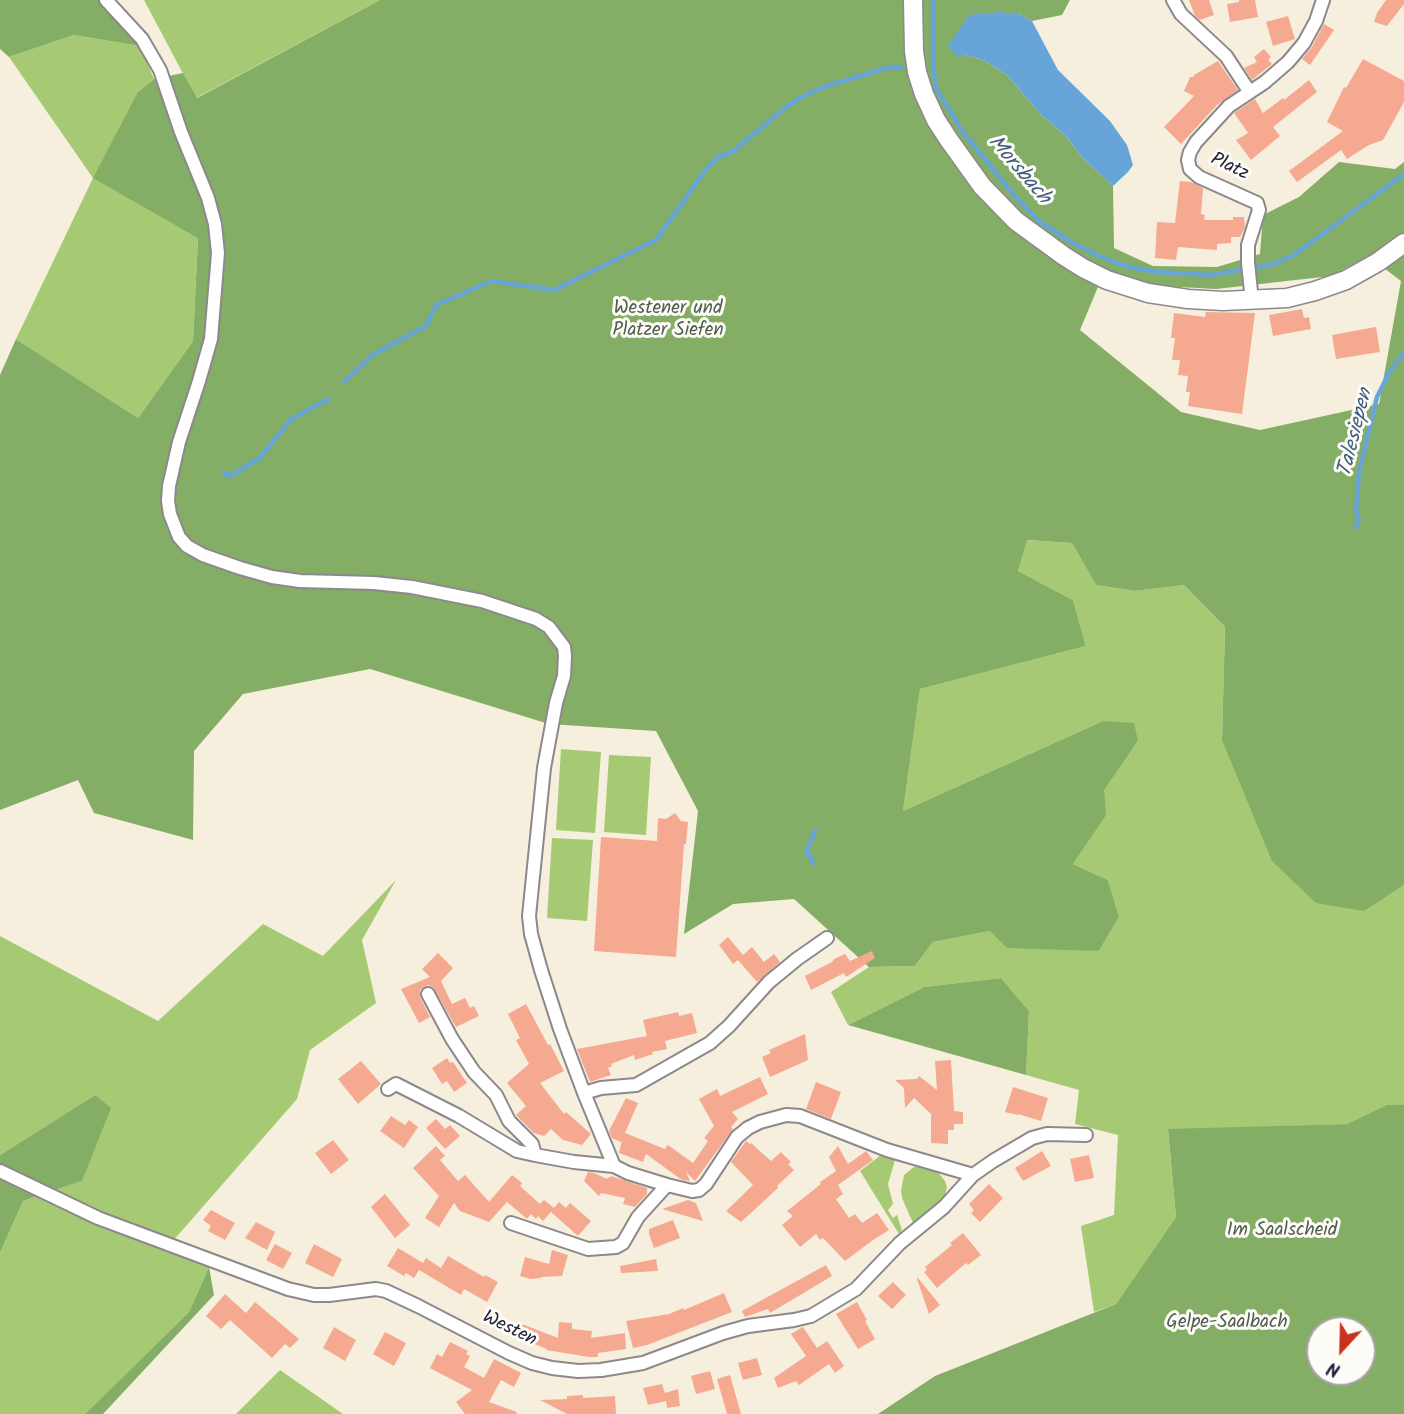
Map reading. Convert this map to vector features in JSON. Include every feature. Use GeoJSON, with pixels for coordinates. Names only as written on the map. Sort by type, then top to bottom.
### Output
{"type":"FeatureCollection","features":[{"type":"Feature","properties":{"kind":"main road"},"geometry":{"type":"LineString","coordinates":[[913,0],[914,51],[918,72],[924,94],[936,120],[982,186],[998,203],[1040,240],[1083,268],[1118,284],[1149,293],[1223,302],[1252,301],[1286,298],[1346,280],[1404,243]]}},
{"type":"Feature","properties":{"kind":"street"},"geometry":{"type":"LineString","coordinates":[[106,0],[142,39],[167,86],[215,224],[218,253],[211,339],[178,442],[169,485],[170,514],[178,537],[203,555],[272,577],[412,587],[482,601],[536,619],[549,627],[563,645],[564,676],[544,768],[529,916],[531,934],[560,1030],[614,1166]]}},
{"type":"Feature","properties":{"kind":"street"},"geometry":{"type":"LineString","coordinates":[[1173,0],[1181,13],[1226,56],[1249,91]]}},
{"type":"Feature","properties":{"kind":"street","name":"Platz"},"geometry":{"type":"LineString","coordinates":[[1252,301],[1248,245],[1259,210],[1257,203],[1199,177],[1190,170],[1188,160],[1196,142],[1229,106],[1272,77],[1288,62],[1304,43],[1316,22],[1323,0]]}},
{"type":"Feature","properties":{"kind":"street"},"geometry":{"type":"LineString","coordinates":[[584,1093],[601,1088],[636,1085],[710,1043],[769,982],[827,937]]}},
{"type":"Feature","properties":{"kind":"street"},"geometry":{"type":"LineString","coordinates":[[428,994],[474,1072],[496,1095],[509,1121],[532,1144],[535,1155]]}},
{"type":"Feature","properties":{"kind":"street"},"geometry":{"type":"LineString","coordinates":[[388,1089],[396,1084],[459,1116],[517,1151],[574,1162],[614,1166],[628,1173],[692,1191],[699,1190],[706,1184],[737,1138],[748,1128],[786,1115],[800,1116],[887,1150],[973,1175]]}},
{"type":"Feature","properties":{"kind":"street","name":"Westen"},"geometry":{"type":"LineString","coordinates":[[0,1171],[98,1218],[288,1289],[314,1295],[376,1289],[386,1291],[532,1363],[578,1371],[643,1363],[748,1326],[811,1316],[856,1289],[900,1243],[944,1207],[973,1175],[1013,1148],[1032,1138],[1047,1135],[1086,1135]]}},
{"type":"Feature","properties":{"kind":"street"},"geometry":{"type":"LineString","coordinates":[[511,1223],[588,1249],[616,1247],[623,1243],[638,1217],[667,1185]]}},
{"type":"Feature","properties":{"kind":"green space"},"geometry":{"type":"Polygon","coordinates":[[[0,0],[98,0],[140,46],[74,35],[9,57],[0,49],[0,0]]]}},
{"type":"Feature","properties":{"kind":"green space"},"geometry":{"type":"Polygon","coordinates":[[[144,0],[380,0],[196,98],[144,0]]]}},
{"type":"Feature","properties":{"kind":"green space","name":"Westener und Platzer Siefen"},"geometry":{"type":"Polygon","coordinates":[[[380,0],[1070,0],[1062,15],[1032,21],[1019,14],[956,55],[985,61],[1007,75],[1042,116],[1066,136],[1082,157],[1113,186],[1114,248],[1153,266],[1217,267],[1260,254],[1263,215],[1299,197],[1339,162],[1395,169],[1404,162],[1404,885],[1364,911],[1316,903],[1272,861],[1222,740],[1225,627],[1184,585],[1135,591],[1096,585],[1072,543],[1027,540],[1018,571],[1073,600],[1086,646],[920,689],[903,811],[1103,721],[1134,723],[1138,741],[1104,790],[1106,815],[1073,864],[1108,880],[1119,917],[1099,951],[1007,948],[990,931],[933,942],[915,966],[869,967],[794,899],[733,904],[684,934],[698,811],[656,731],[549,724],[370,669],[243,694],[194,751],[193,840],[94,813],[78,780],[0,810],[0,375],[16,339],[138,418],[193,341],[198,238],[93,178],[138,92],[154,79],[183,73],[197,98],[380,0]],[[1368,256],[1331,276],[1216,289],[1161,286],[1105,270],[1080,330],[1181,412],[1260,430],[1379,404],[1401,281],[1368,256]]]}},
{"type":"Feature","properties":{"kind":"green space"},"geometry":{"type":"Polygon","coordinates":[[[74,35],[140,46],[154,79],[138,92],[198,237],[193,341],[138,418],[16,339],[93,178],[9,57],[74,35]]]}},
{"type":"Feature","properties":{"kind":"green space"},"geometry":{"type":"Polygon","coordinates":[[[1026,540],[1072,543],[1096,585],[1135,591],[1184,585],[1225,627],[1222,740],[1364,910],[1404,885],[1404,1105],[1386,1106],[1347,1124],[1168,1130],[1176,1217],[1116,1304],[1094,1312],[1081,1226],[1114,1215],[1118,1135],[1075,1124],[1079,1090],[1026,1075],[1029,1011],[1001,978],[924,987],[848,1025],[831,992],[869,967],[915,966],[933,942],[990,931],[1099,951],[1119,917],[1108,880],[1073,864],[1105,815],[1103,790],[1138,741],[1103,721],[903,811],[920,689],[1086,646],[1073,600],[1018,571],[1026,540]]]}},
{"type":"Feature","properties":{"kind":"green space"},"geometry":{"type":"Polygon","coordinates":[[[561,749],[601,752],[595,833],[556,830],[561,749]]]}},
{"type":"Feature","properties":{"kind":"green space"},"geometry":{"type":"Polygon","coordinates":[[[609,755],[651,757],[646,835],[604,832],[609,755]]]}},
{"type":"Feature","properties":{"kind":"green space"},"geometry":{"type":"Polygon","coordinates":[[[552,838],[593,840],[587,921],[547,918],[552,838]]]}},
{"type":"Feature","properties":{"kind":"green space"},"geometry":{"type":"Polygon","coordinates":[[[396,880],[362,940],[376,1003],[310,1050],[297,1099],[165,1250],[209,1267],[189,1312],[85,1414],[0,1414],[0,1253],[23,1201],[82,1181],[95,1095],[0,1155],[0,936],[158,1021],[263,924],[323,956],[396,880]]]}},
{"type":"Feature","properties":{"kind":"green space"},"geometry":{"type":"Polygon","coordinates":[[[1001,978],[1029,1011],[1026,1075],[848,1025],[924,987],[1001,978]]]}},
{"type":"Feature","properties":{"kind":"green space"},"geometry":{"type":"Polygon","coordinates":[[[95,1095],[111,1108],[82,1181],[23,1201],[0,1253],[0,1155],[95,1095]]]}},
{"type":"Feature","properties":{"kind":"green space","name":"Im Saalscheid"},"geometry":{"type":"Polygon","coordinates":[[[1387,1105],[1404,1105],[1404,1414],[878,1414],[935,1376],[1116,1304],[1176,1217],[1168,1129],[1347,1124],[1387,1105]]]}},
{"type":"Feature","properties":{"kind":"green space"},"geometry":{"type":"Polygon","coordinates":[[[881,1155],[895,1160],[888,1184],[893,1204],[888,1210],[893,1218],[897,1215],[902,1230],[899,1234],[860,1171],[881,1155]]]}},
{"type":"Feature","properties":{"kind":"green space"},"geometry":{"type":"Polygon","coordinates":[[[914,1167],[936,1170],[947,1187],[945,1196],[913,1223],[901,1190],[904,1175],[914,1167]]]}},
{"type":"Feature","properties":{"kind":"green space"},"geometry":{"type":"Polygon","coordinates":[[[209,1267],[214,1295],[103,1414],[85,1414],[189,1312],[209,1267]]]}},
{"type":"Feature","properties":{"kind":"green space"},"geometry":{"type":"Polygon","coordinates":[[[280,1370],[343,1414],[236,1414],[280,1370]]]}},
{"type":"Feature","properties":{"kind":"water"},"geometry":{"type":"Polygon","coordinates":[[[999,12],[1019,14],[1032,21],[1058,70],[1110,121],[1127,145],[1133,165],[1113,186],[1082,157],[1066,136],[1042,116],[1007,75],[985,61],[956,55],[948,46],[969,15],[999,12]]]}},
{"type":"Feature","properties":{"kind":"building"},"geometry":{"type":"Polygon","coordinates":[[[1189,0],[1209,0],[1214,15],[1200,20],[1195,16],[1189,0]]]}},
{"type":"Feature","properties":{"kind":"building"},"geometry":{"type":"Polygon","coordinates":[[[1239,0],[1255,0],[1258,17],[1230,22],[1227,4],[1239,0]]]}},
{"type":"Feature","properties":{"kind":"building"},"geometry":{"type":"Polygon","coordinates":[[[1386,0],[1404,0],[1404,4],[1387,26],[1374,22],[1386,0]]]}},
{"type":"Feature","properties":{"kind":"building"},"geometry":{"type":"Polygon","coordinates":[[[1288,16],[1295,39],[1273,46],[1266,22],[1288,16]]]}},
{"type":"Feature","properties":{"kind":"building"},"geometry":{"type":"Polygon","coordinates":[[[1324,24],[1334,30],[1310,65],[1302,59],[1324,24]]]}},
{"type":"Feature","properties":{"kind":"building"},"geometry":{"type":"Polygon","coordinates":[[[1264,49],[1271,57],[1268,60],[1272,64],[1252,80],[1244,68],[1257,62],[1254,57],[1264,49]]]}},
{"type":"Feature","properties":{"kind":"building"},"geometry":{"type":"Polygon","coordinates":[[[1363,59],[1404,81],[1404,102],[1383,140],[1369,145],[1347,159],[1341,150],[1297,182],[1289,171],[1343,131],[1327,122],[1344,87],[1346,88],[1363,59]]]}},
{"type":"Feature","properties":{"kind":"building"},"geometry":{"type":"Polygon","coordinates":[[[1218,61],[1238,90],[1217,105],[1181,144],[1164,127],[1194,96],[1184,91],[1190,77],[1218,61]]]}},
{"type":"Feature","properties":{"kind":"building"},"geometry":{"type":"Polygon","coordinates":[[[1309,80],[1317,92],[1273,127],[1280,136],[1251,160],[1236,140],[1248,133],[1234,113],[1255,99],[1263,113],[1309,80]]]}},
{"type":"Feature","properties":{"kind":"building"},"geometry":{"type":"Polygon","coordinates":[[[1180,181],[1191,182],[1203,188],[1201,214],[1205,215],[1204,220],[1233,220],[1233,217],[1244,217],[1245,227],[1240,237],[1231,237],[1231,243],[1217,244],[1217,250],[1178,247],[1176,260],[1155,258],[1157,222],[1175,223],[1180,181]]]}},
{"type":"Feature","properties":{"kind":"building"},"geometry":{"type":"Polygon","coordinates":[[[1302,309],[1304,318],[1309,317],[1311,329],[1273,336],[1269,315],[1302,309]]]}},
{"type":"Feature","properties":{"kind":"building"},"geometry":{"type":"Polygon","coordinates":[[[1206,312],[1255,313],[1242,414],[1188,406],[1188,376],[1178,375],[1180,360],[1172,360],[1174,313],[1205,317],[1206,312]]]}},
{"type":"Feature","properties":{"kind":"building"},"geometry":{"type":"Polygon","coordinates":[[[1376,327],[1380,352],[1336,359],[1332,335],[1376,327]]]}},
{"type":"Feature","properties":{"kind":"building"},"geometry":{"type":"Polygon","coordinates":[[[675,813],[681,821],[688,822],[676,957],[594,951],[601,837],[657,841],[658,818],[666,819],[675,813]]]}},
{"type":"Feature","properties":{"kind":"building"},"geometry":{"type":"Polygon","coordinates":[[[728,937],[743,955],[752,947],[764,962],[774,954],[780,962],[757,982],[738,960],[733,964],[719,945],[728,937]]]}},
{"type":"Feature","properties":{"kind":"building"},"geometry":{"type":"Polygon","coordinates":[[[872,951],[875,958],[846,977],[844,973],[811,990],[805,976],[845,954],[850,961],[872,951]]]}},
{"type":"Feature","properties":{"kind":"building"},"geometry":{"type":"Polygon","coordinates":[[[438,953],[453,968],[441,981],[452,1004],[465,998],[470,1008],[474,1006],[479,1016],[456,1027],[433,987],[428,985],[420,990],[420,997],[430,1017],[419,1023],[401,989],[430,977],[422,969],[438,953]]]}},
{"type":"Feature","properties":{"kind":"building"},"geometry":{"type":"Polygon","coordinates":[[[526,1004],[564,1071],[540,1083],[564,1114],[566,1112],[591,1134],[582,1145],[563,1140],[551,1129],[544,1136],[534,1133],[516,1115],[526,1106],[507,1083],[529,1064],[516,1040],[520,1038],[508,1014],[526,1004]]]}},
{"type":"Feature","properties":{"kind":"building"},"geometry":{"type":"Polygon","coordinates":[[[678,1012],[679,1016],[692,1013],[697,1033],[665,1041],[667,1049],[635,1060],[634,1055],[611,1064],[608,1068],[611,1075],[590,1082],[577,1049],[647,1036],[643,1020],[678,1012]]]}},
{"type":"Feature","properties":{"kind":"building"},"geometry":{"type":"Polygon","coordinates":[[[805,1034],[808,1060],[770,1077],[762,1057],[771,1053],[769,1050],[805,1034]]]}},
{"type":"Feature","properties":{"kind":"building"},"geometry":{"type":"Polygon","coordinates":[[[447,1058],[450,1063],[453,1062],[467,1083],[454,1092],[447,1081],[442,1084],[432,1068],[447,1058]]]}},
{"type":"Feature","properties":{"kind":"building"},"geometry":{"type":"Polygon","coordinates":[[[951,1060],[954,1111],[963,1112],[963,1124],[954,1124],[954,1130],[948,1130],[948,1144],[931,1143],[931,1114],[914,1098],[905,1108],[904,1088],[895,1080],[917,1079],[919,1076],[937,1090],[935,1061],[951,1060]]]}},
{"type":"Feature","properties":{"kind":"building"},"geometry":{"type":"Polygon","coordinates":[[[361,1061],[381,1084],[358,1104],[338,1079],[361,1061]]]}},
{"type":"Feature","properties":{"kind":"building"},"geometry":{"type":"Polygon","coordinates":[[[760,1077],[768,1094],[732,1112],[738,1119],[731,1127],[733,1129],[695,1181],[686,1172],[690,1181],[682,1180],[646,1154],[643,1162],[619,1153],[622,1140],[621,1142],[612,1138],[609,1131],[626,1098],[638,1103],[625,1133],[665,1149],[668,1145],[693,1163],[708,1141],[704,1138],[714,1126],[699,1099],[717,1089],[720,1096],[760,1077]]]}},
{"type":"Feature","properties":{"kind":"building"},"geometry":{"type":"Polygon","coordinates":[[[816,1082],[841,1092],[831,1119],[806,1109],[816,1082]]]}},
{"type":"Feature","properties":{"kind":"building"},"geometry":{"type":"Polygon","coordinates":[[[1013,1087],[1048,1098],[1041,1121],[1005,1112],[1013,1087]]]}},
{"type":"Feature","properties":{"kind":"building"},"geometry":{"type":"Polygon","coordinates":[[[391,1116],[405,1125],[409,1120],[418,1127],[404,1148],[380,1131],[391,1116]]]}},
{"type":"Feature","properties":{"kind":"building"},"geometry":{"type":"Polygon","coordinates":[[[436,1119],[445,1129],[450,1125],[460,1136],[445,1149],[426,1128],[436,1119]]]}},
{"type":"Feature","properties":{"kind":"building"},"geometry":{"type":"Polygon","coordinates":[[[333,1140],[349,1160],[331,1174],[315,1153],[333,1140]]]}},
{"type":"Feature","properties":{"kind":"building"},"geometry":{"type":"Polygon","coordinates":[[[746,1141],[771,1161],[781,1152],[791,1162],[788,1164],[794,1170],[741,1222],[726,1211],[753,1185],[731,1162],[746,1141]]]}},
{"type":"Feature","properties":{"kind":"building"},"geometry":{"type":"Polygon","coordinates":[[[436,1146],[445,1156],[440,1160],[458,1181],[465,1175],[489,1202],[512,1175],[540,1204],[544,1200],[554,1208],[559,1202],[566,1208],[570,1203],[591,1221],[578,1236],[551,1212],[543,1221],[531,1214],[527,1219],[507,1202],[489,1222],[460,1211],[454,1203],[439,1227],[425,1218],[439,1196],[413,1168],[436,1146]]]}},
{"type":"Feature","properties":{"kind":"building"},"geometry":{"type":"Polygon","coordinates":[[[838,1146],[848,1164],[866,1151],[873,1160],[838,1185],[843,1194],[836,1199],[849,1218],[855,1214],[862,1223],[877,1213],[889,1230],[845,1261],[816,1234],[800,1247],[782,1225],[793,1216],[787,1211],[836,1171],[829,1157],[838,1146]]]}},
{"type":"Feature","properties":{"kind":"building"},"geometry":{"type":"Polygon","coordinates":[[[1042,1151],[1051,1166],[1023,1181],[1015,1168],[1042,1151]]]}},
{"type":"Feature","properties":{"kind":"building"},"geometry":{"type":"Polygon","coordinates":[[[1089,1155],[1094,1178],[1075,1182],[1070,1159],[1089,1155]]]}},
{"type":"Feature","properties":{"kind":"building"},"geometry":{"type":"Polygon","coordinates":[[[588,1172],[607,1179],[611,1176],[647,1188],[647,1194],[635,1207],[623,1204],[625,1198],[601,1193],[599,1196],[584,1181],[588,1172]]]}},
{"type":"Feature","properties":{"kind":"building"},"geometry":{"type":"Polygon","coordinates":[[[989,1184],[1003,1198],[980,1222],[971,1213],[974,1210],[969,1204],[989,1184]]]}},
{"type":"Feature","properties":{"kind":"building"},"geometry":{"type":"Polygon","coordinates":[[[385,1194],[410,1225],[395,1238],[371,1207],[385,1194]]]}},
{"type":"Feature","properties":{"kind":"building"},"geometry":{"type":"Polygon","coordinates":[[[688,1200],[696,1203],[703,1221],[662,1209],[688,1200]]]}},
{"type":"Feature","properties":{"kind":"building"},"geometry":{"type":"Polygon","coordinates":[[[211,1210],[235,1223],[225,1240],[208,1231],[211,1226],[203,1220],[211,1210]]]}},
{"type":"Feature","properties":{"kind":"building"},"geometry":{"type":"Polygon","coordinates":[[[673,1220],[680,1238],[654,1248],[649,1229],[673,1220]]]}},
{"type":"Feature","properties":{"kind":"building"},"geometry":{"type":"Polygon","coordinates":[[[256,1222],[275,1232],[267,1250],[245,1238],[256,1222]]]}},
{"type":"Feature","properties":{"kind":"building"},"geometry":{"type":"Polygon","coordinates":[[[963,1233],[981,1255],[968,1265],[966,1263],[937,1288],[924,1272],[927,1270],[925,1267],[963,1233]]]}},
{"type":"Feature","properties":{"kind":"building"},"geometry":{"type":"Polygon","coordinates":[[[275,1244],[292,1253],[283,1269],[266,1260],[275,1244]]]}},
{"type":"Feature","properties":{"kind":"building"},"geometry":{"type":"Polygon","coordinates":[[[314,1244],[342,1259],[333,1277],[305,1263],[314,1244]]]}},
{"type":"Feature","properties":{"kind":"building"},"geometry":{"type":"Polygon","coordinates":[[[398,1248],[423,1263],[422,1265],[426,1258],[441,1268],[448,1256],[498,1282],[487,1302],[464,1289],[461,1295],[419,1270],[414,1278],[406,1273],[404,1276],[387,1266],[398,1248]]]}},
{"type":"Feature","properties":{"kind":"building"},"geometry":{"type":"Polygon","coordinates":[[[552,1250],[568,1255],[562,1276],[530,1279],[520,1276],[525,1257],[549,1264],[552,1250]]]}},
{"type":"Feature","properties":{"kind":"building"},"geometry":{"type":"Polygon","coordinates":[[[656,1259],[658,1271],[621,1273],[620,1266],[656,1259]]]}},
{"type":"Feature","properties":{"kind":"building"},"geometry":{"type":"Polygon","coordinates":[[[826,1265],[832,1276],[770,1313],[768,1309],[745,1317],[742,1311],[826,1265]]]}},
{"type":"Feature","properties":{"kind":"building"},"geometry":{"type":"Polygon","coordinates":[[[917,1279],[940,1305],[929,1314],[917,1279]]]}},
{"type":"Feature","properties":{"kind":"building"},"geometry":{"type":"Polygon","coordinates":[[[893,1282],[906,1295],[892,1309],[878,1296],[893,1282]]]}},
{"type":"Feature","properties":{"kind":"building"},"geometry":{"type":"Polygon","coordinates":[[[724,1293],[732,1312],[633,1348],[626,1321],[669,1314],[683,1308],[684,1310],[724,1293]]]}},
{"type":"Feature","properties":{"kind":"building"},"geometry":{"type":"Polygon","coordinates":[[[225,1294],[246,1313],[255,1302],[299,1339],[290,1348],[285,1344],[272,1358],[230,1320],[221,1329],[206,1316],[225,1294]]]}},
{"type":"Feature","properties":{"kind":"building"},"geometry":{"type":"Polygon","coordinates":[[[857,1302],[875,1339],[858,1349],[836,1314],[857,1302]]]}},
{"type":"Feature","properties":{"kind":"building"},"geometry":{"type":"Polygon","coordinates":[[[559,1322],[572,1323],[572,1329],[592,1331],[591,1338],[625,1333],[626,1349],[589,1357],[546,1350],[517,1337],[522,1324],[558,1338],[559,1322]]]}},
{"type":"Feature","properties":{"kind":"building"},"geometry":{"type":"Polygon","coordinates":[[[334,1327],[356,1340],[345,1361],[323,1348],[334,1327]]]}},
{"type":"Feature","properties":{"kind":"building"},"geometry":{"type":"Polygon","coordinates":[[[803,1327],[817,1348],[827,1341],[844,1366],[835,1373],[829,1364],[799,1385],[796,1381],[778,1388],[774,1378],[806,1356],[791,1334],[803,1327]]]}},
{"type":"Feature","properties":{"kind":"building"},"geometry":{"type":"Polygon","coordinates":[[[385,1332],[406,1343],[394,1366],[373,1354],[385,1332]]]}},
{"type":"Feature","properties":{"kind":"building"},"geometry":{"type":"Polygon","coordinates":[[[450,1342],[468,1351],[466,1354],[470,1356],[464,1367],[484,1378],[494,1359],[521,1373],[514,1387],[501,1380],[489,1402],[517,1412],[516,1414],[465,1414],[456,1402],[472,1390],[430,1368],[437,1354],[442,1357],[450,1342]]]}},
{"type":"Feature","properties":{"kind":"building"},"geometry":{"type":"Polygon","coordinates":[[[757,1358],[762,1375],[743,1380],[738,1363],[757,1358]]]}},
{"type":"Feature","properties":{"kind":"building"},"geometry":{"type":"Polygon","coordinates":[[[710,1371],[715,1389],[696,1394],[691,1376],[710,1371]]]}},
{"type":"Feature","properties":{"kind":"building"},"geometry":{"type":"Polygon","coordinates":[[[730,1375],[741,1414],[727,1414],[717,1379],[730,1375]]]}},
{"type":"Feature","properties":{"kind":"building"},"geometry":{"type":"Polygon","coordinates":[[[662,1384],[665,1393],[678,1389],[680,1406],[667,1408],[666,1401],[648,1405],[643,1388],[662,1384]]]}},
{"type":"Feature","properties":{"kind":"building"},"geometry":{"type":"Polygon","coordinates":[[[583,1395],[583,1398],[615,1396],[616,1414],[567,1414],[540,1400],[567,1399],[567,1396],[583,1395]]]}},
{"type":"Feature","properties":{"kind":"waterway","name":"Morsbach"},"geometry":{"type":"LineString","coordinates":[[933,0],[933,66],[936,88],[963,132],[1013,194],[1039,221],[1071,242],[1125,266],[1157,272],[1210,275],[1274,264],[1294,255],[1404,174]]}},
{"type":"Feature","properties":{"kind":"waterway"},"geometry":{"type":"LineString","coordinates":[[344,382],[372,355],[426,326],[436,305],[491,281],[554,290],[656,240],[706,169],[720,156],[732,152],[786,107],[823,87],[890,67],[902,67]]}},
{"type":"Feature","properties":{"kind":"waterway","name":"Talesiepen"},"geometry":{"type":"LineString","coordinates":[[1355,527],[1359,520],[1356,511],[1359,472],[1377,397],[1404,352]]}},
{"type":"Feature","properties":{"kind":"waterway"},"geometry":{"type":"LineString","coordinates":[[224,474],[232,475],[261,457],[291,419],[329,399]]}},
{"type":"Feature","properties":{"kind":"waterway"},"geometry":{"type":"LineString","coordinates":[[813,864],[811,856],[806,853],[815,831]]}},
{"type":"Feature","properties":{"kind":"park label","name":"Gelpe-Saalbach"},"geometry":{"type":"Point","coordinates":[1227,1324]}}]}
